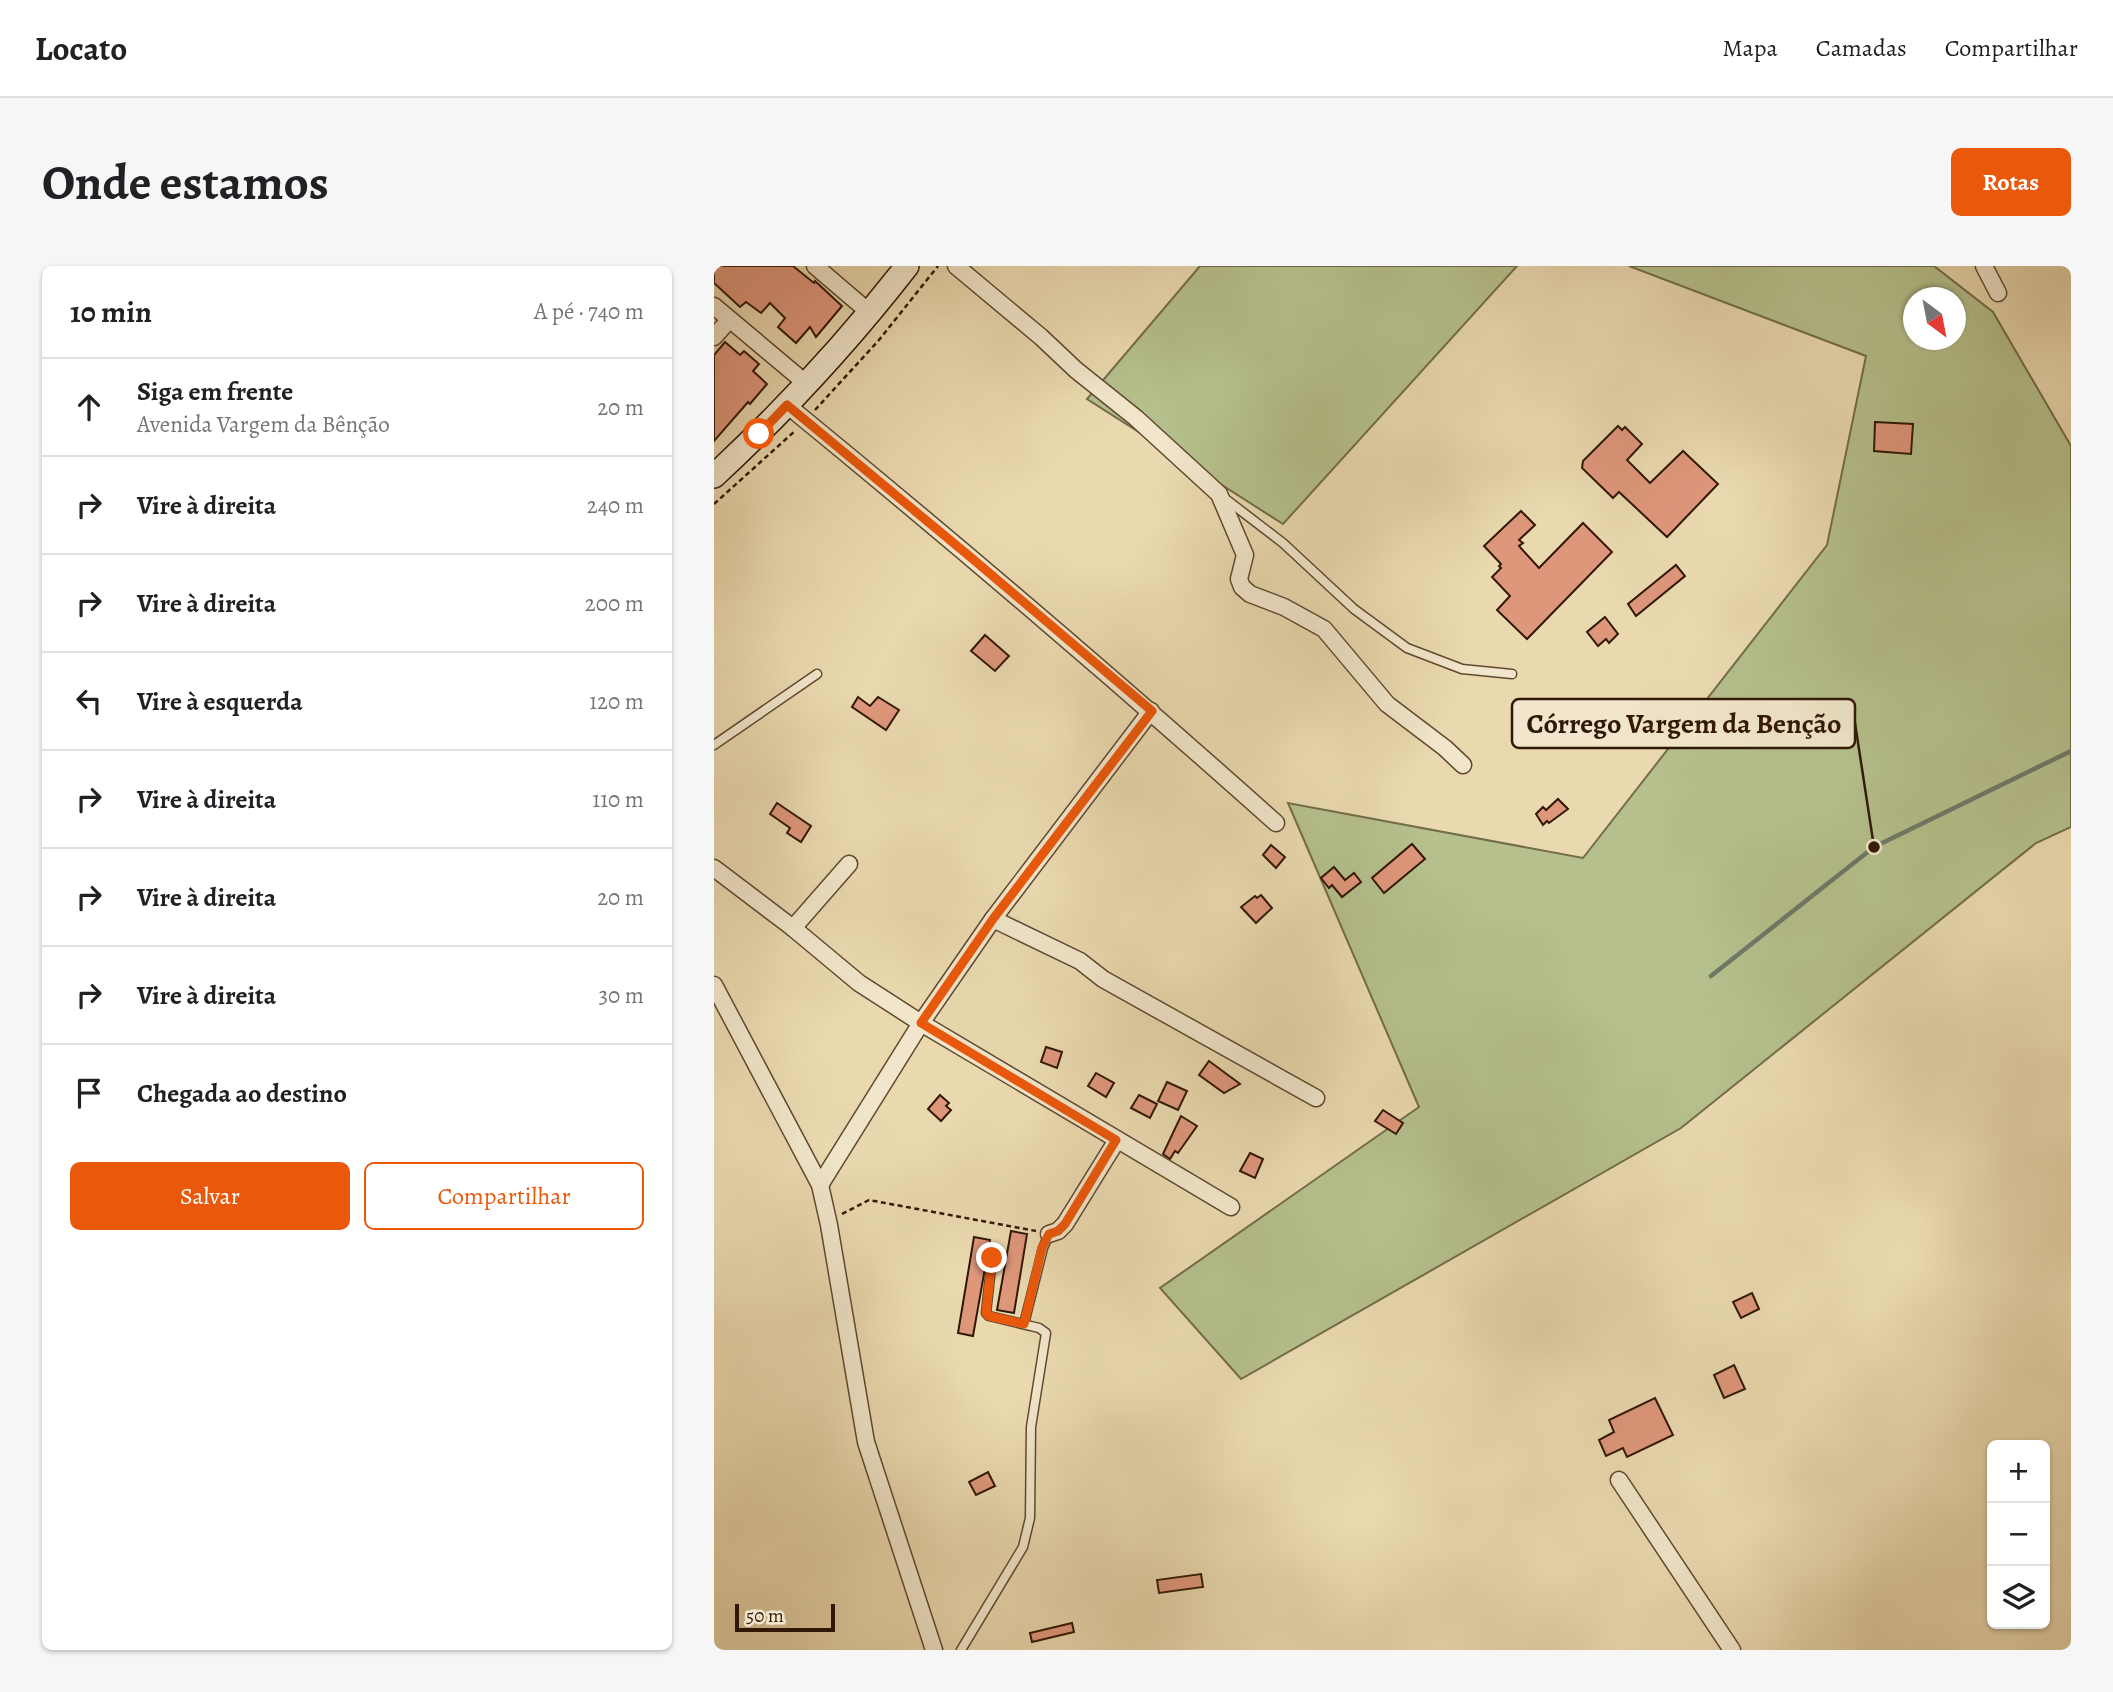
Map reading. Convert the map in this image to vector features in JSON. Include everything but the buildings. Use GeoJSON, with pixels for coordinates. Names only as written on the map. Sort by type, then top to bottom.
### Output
{"type":"FeatureCollection","features":[{"type":"Feature","properties":{"kind":"street"},"geometry":{"type":"LineString","coordinates":[[815,266],[870,313]]}},
{"type":"Feature","properties":{"kind":"street"},"geometry":{"type":"LineString","coordinates":[[714,476],[807,385],[907,266]]}},
{"type":"Feature","properties":{"kind":"street"},"geometry":{"type":"LineString","coordinates":[[956,266],[1136,418],[1219,494],[1245,555],[1239,573],[1242,587],[1250,594],[1284,607],[1324,629],[1387,704],[1463,765]]}},
{"type":"Feature","properties":{"kind":"street"},"geometry":{"type":"LineString","coordinates":[[1984,266],[1998,293]]}},
{"type":"Feature","properties":{"kind":"street"},"geometry":{"type":"LineString","coordinates":[[714,306],[807,385]]}},
{"type":"Feature","properties":{"kind":"street"},"geometry":{"type":"LineString","coordinates":[[714,337],[729,320]]}},
{"type":"Feature","properties":{"kind":"street"},"geometry":{"type":"LineString","coordinates":[[787,405],[1152,711],[1276,823]]}},
{"type":"Feature","properties":{"kind":"street"},"geometry":{"type":"LineString","coordinates":[[820,1185],[921,1023],[993,919],[1152,711]]}},
{"type":"Feature","properties":{"kind":"street"},"geometry":{"type":"LineString","coordinates":[[793,928],[849,864]]}},
{"type":"Feature","properties":{"kind":"street"},"geometry":{"type":"LineString","coordinates":[[714,868],[859,983],[921,1023],[1231,1207]]}},
{"type":"Feature","properties":{"kind":"street"},"geometry":{"type":"LineString","coordinates":[[993,919],[1080,961],[1103,979],[1316,1098]]}},
{"type":"Feature","properties":{"kind":"street"},"geometry":{"type":"LineString","coordinates":[[714,985],[820,1185],[866,1442],[934,1650]]}},
{"type":"Feature","properties":{"kind":"street"},"geometry":{"type":"LineString","coordinates":[[1049,1234],[1058,1231],[1065,1224],[1116,1140]]}},
{"type":"Feature","properties":{"kind":"street"},"geometry":{"type":"LineString","coordinates":[[1619,1480],[1732,1650]]}},
{"type":"Feature","properties":{"kind":"lane"},"geometry":{"type":"LineString","coordinates":[[1219,494],[1283,543],[1354,608],[1408,648],[1462,669],[1512,674]]}},
{"type":"Feature","properties":{"kind":"lane"},"geometry":{"type":"LineString","coordinates":[[714,745],[817,674]]}},
{"type":"Feature","properties":{"kind":"lane"},"geometry":{"type":"LineString","coordinates":[[1024,1324],[1042,1248],[1049,1234]]}},
{"type":"Feature","properties":{"kind":"lane"},"geometry":{"type":"LineString","coordinates":[[961,1650],[1023,1546],[1030,1518],[1031,1427],[1046,1333],[1039,1328],[986,1313],[992,1258]]}},
{"type":"Feature","properties":{"kind":"path"},"geometry":{"type":"LineString","coordinates":[[714,504],[806,421],[879,340],[938,266]]}},
{"type":"Feature","properties":{"kind":"path"},"geometry":{"type":"LineString","coordinates":[[829,1225],[837,1217],[869,1200],[1049,1234]]}},
{"type":"Feature","properties":{"kind":"green space"},"geometry":{"type":"Polygon","coordinates":[[[1200,266],[1517,266],[1283,524],[1087,399],[1200,266]]]}},
{"type":"Feature","properties":{"kind":"green space"},"geometry":{"type":"Polygon","coordinates":[[[1629,266],[1934,266],[1961,287],[1903,287],[1903,350],[1966,350],[1966,291],[1993,312],[2071,446],[2071,827],[2036,843],[1681,1128],[1241,1379],[1160,1288],[1419,1107],[1288,803],[1583,858],[1827,545],[1866,356],[1629,266]]]}},
{"type":"Feature","properties":{"kind":"waterway"},"geometry":{"type":"LineString","coordinates":[[1711,976],[1874,847],[2071,751]]}},
{"type":"Feature","properties":{"kind":"place","name":"Córrego Vargem da Benção"},"geometry":{"type":"Point","coordinates":[1874,847]}},
{"type":"Feature","properties":{"kind":"route"},"geometry":{"type":"LineString","coordinates":[[759,434],[787,405],[1152,711],[993,919],[921,1023],[1116,1140],[1065,1224],[1058,1231],[1049,1234],[1042,1248],[1024,1324],[986,1313],[992,1258]]}}]}
